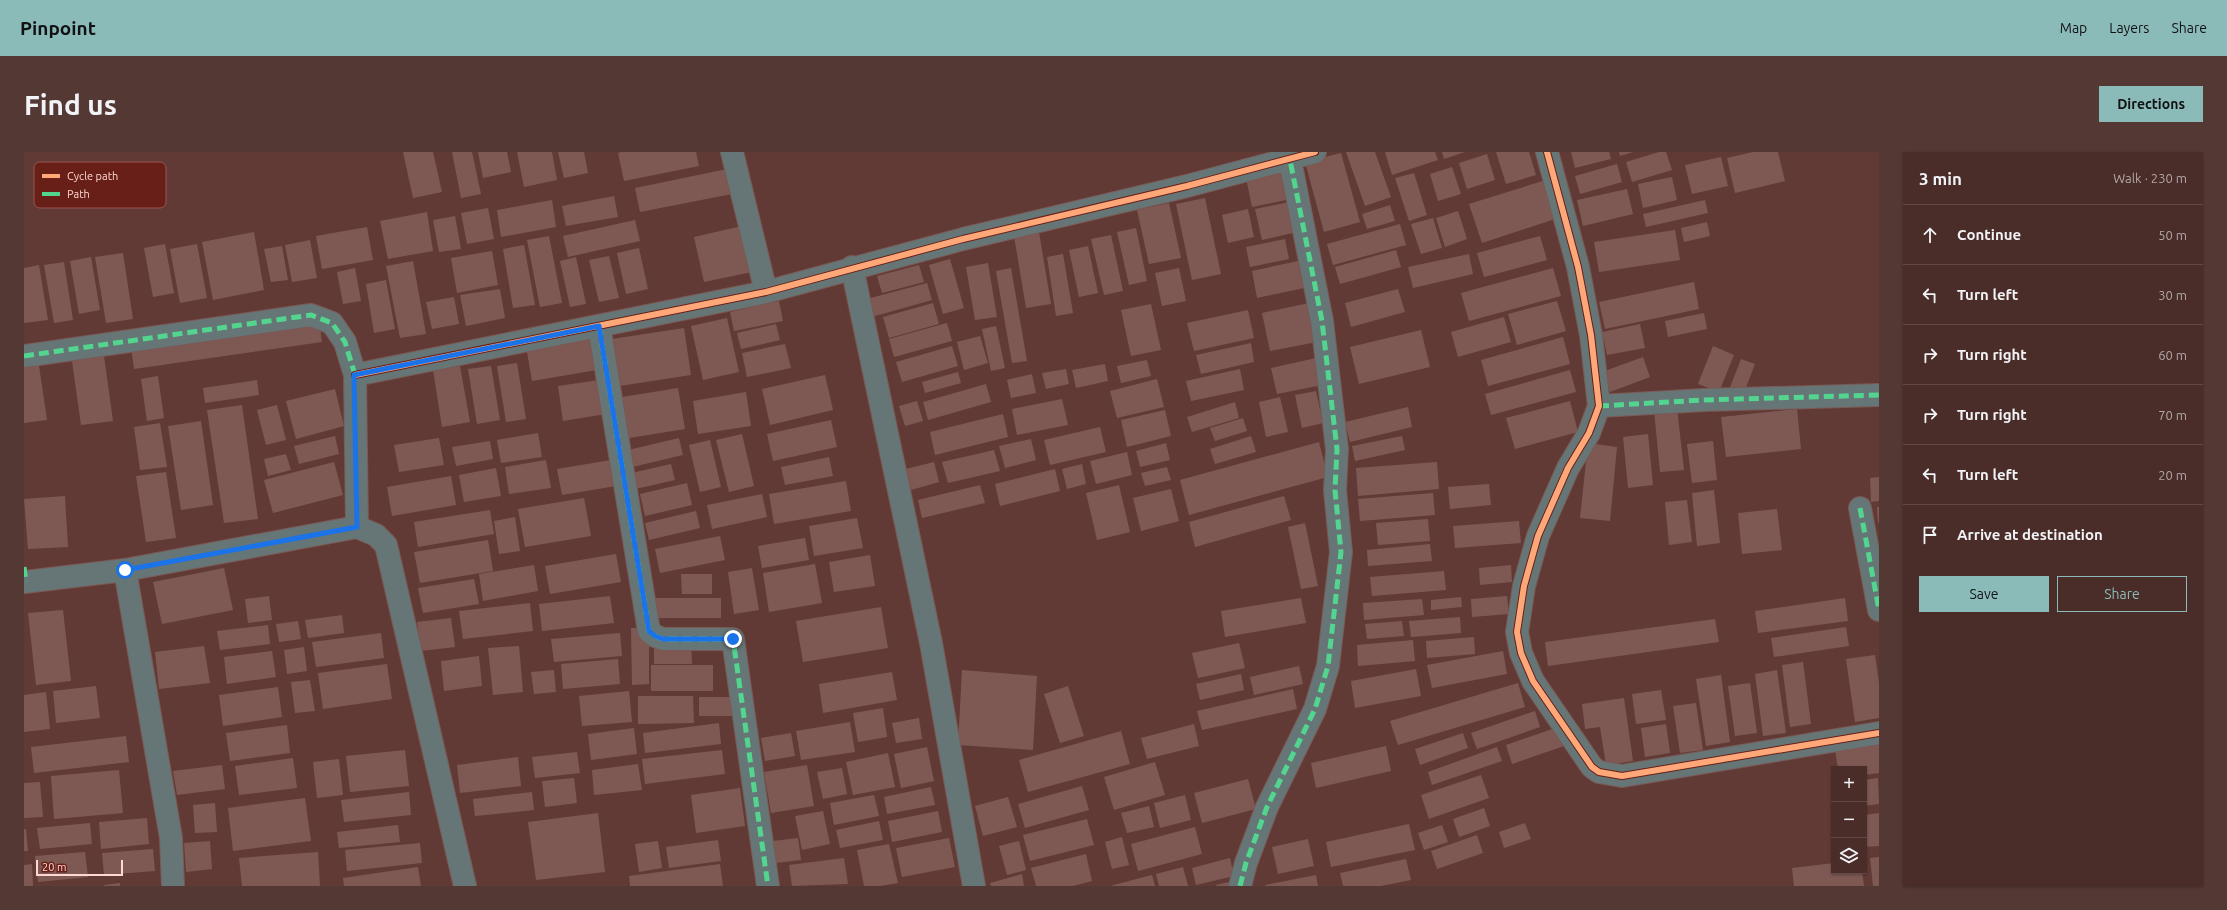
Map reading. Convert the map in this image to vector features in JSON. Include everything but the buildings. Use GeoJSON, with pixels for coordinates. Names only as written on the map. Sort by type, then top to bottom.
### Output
{"type":"FeatureCollection","features":[{"type":"Feature","properties":{"kind":"street"},"geometry":{"type":"LineString","coordinates":[[732,152],[766,292]]}},
{"type":"Feature","properties":{"kind":"street"},"geometry":{"type":"LineString","coordinates":[[354,375],[766,292],[852,267],[1290,160],[1315,152]]}},
{"type":"Feature","properties":{"kind":"street"},"geometry":{"type":"LineString","coordinates":[[1547,152],[1578,267],[1591,336],[1599,406],[1590,433],[1568,468],[1538,536],[1524,586],[1517,632],[1521,653],[1533,681],[1592,767],[1599,772],[1622,776],[1879,733]]}},
{"type":"Feature","properties":{"kind":"street"},"geometry":{"type":"LineString","coordinates":[[1240,886],[1246,863],[1267,808],[1315,709],[1326,673],[1341,552],[1335,490],[1337,449],[1322,321],[1290,160]]}},
{"type":"Feature","properties":{"kind":"street"},"geometry":{"type":"LineString","coordinates":[[852,267],[931,643],[974,886]]}},
{"type":"Feature","properties":{"kind":"street"},"geometry":{"type":"LineString","coordinates":[[24,356],[311,315],[332,323],[345,342],[354,375],[357,527]]}},
{"type":"Feature","properties":{"kind":"street"},"geometry":{"type":"LineString","coordinates":[[599,326],[649,631],[655,636],[663,639],[733,639],[768,886]]}},
{"type":"Feature","properties":{"kind":"street"},"geometry":{"type":"LineString","coordinates":[[1599,406],[1704,400],[1879,395]]}},
{"type":"Feature","properties":{"kind":"street"},"geometry":{"type":"LineString","coordinates":[[1860,508],[1879,610]]}},
{"type":"Feature","properties":{"kind":"street"},"geometry":{"type":"LineString","coordinates":[[25,577],[125,570],[357,527],[376,535],[386,545],[465,886]]}},
{"type":"Feature","properties":{"kind":"street"},"geometry":{"type":"LineString","coordinates":[[125,570],[171,838],[173,886]]}},
{"type":"Feature","properties":{"kind":"marked path"},"geometry":{"type":"LineString","coordinates":[[1240,886],[1246,863],[1267,807],[1315,709],[1328,666],[1341,552],[1335,490],[1337,449],[1322,321],[1290,160]]}},
{"type":"Feature","properties":{"kind":"marked path"},"geometry":{"type":"LineString","coordinates":[[24,356],[311,315],[332,323],[345,342],[355,375]]}},
{"type":"Feature","properties":{"kind":"marked path"},"geometry":{"type":"LineString","coordinates":[[599,326],[649,631],[655,636],[663,639],[733,639],[768,886]]}},
{"type":"Feature","properties":{"kind":"marked path"},"geometry":{"type":"LineString","coordinates":[[1599,406],[1704,400],[1879,395]]}},
{"type":"Feature","properties":{"kind":"marked path"},"geometry":{"type":"LineString","coordinates":[[1860,508],[1879,610]]}},
{"type":"Feature","properties":{"kind":"marked path"},"geometry":{"type":"LineString","coordinates":[[24,567],[26,582]]}},
{"type":"Feature","properties":{"kind":"cycle path"},"geometry":{"type":"LineString","coordinates":[[355,375],[766,292],[963,239],[1187,186],[1315,152]]}},
{"type":"Feature","properties":{"kind":"cycle path"},"geometry":{"type":"LineString","coordinates":[[1547,152],[1578,267],[1591,335],[1599,406],[1589,433],[1568,468],[1538,536],[1524,586],[1517,632],[1521,653],[1533,681],[1592,767],[1599,772],[1622,776],[1879,733]]}},
{"type":"Feature","properties":{"kind":"route"},"geometry":{"type":"LineString","coordinates":[[125,570],[357,527],[354,375],[599,326],[649,631],[655,636],[663,639],[733,639]]}}]}
